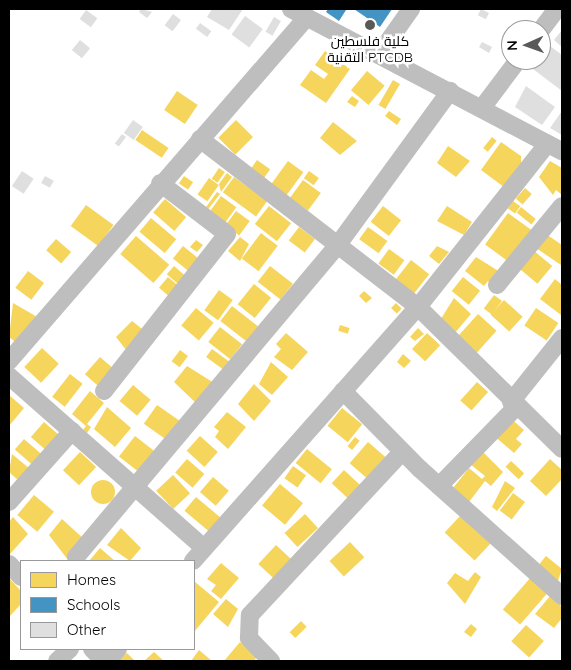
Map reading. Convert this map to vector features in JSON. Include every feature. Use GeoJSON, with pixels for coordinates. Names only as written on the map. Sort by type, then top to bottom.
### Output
{"type":"FeatureCollection","features":[{"type":"Feature","properties":{"kind":"street"},"geometry":{"type":"LineString","coordinates":[[9,376],[137,487],[199,555],[418,307],[555,148],[380,54],[291,9]]}},
{"type":"Feature","properties":{"kind":"street"},"geometry":{"type":"LineString","coordinates":[[380,54],[411,9]]}},
{"type":"Feature","properties":{"kind":"street"},"geometry":{"type":"LineString","coordinates":[[549,20],[557,9]]}},
{"type":"Feature","properties":{"kind":"street"},"geometry":{"type":"LineString","coordinates":[[9,361],[160,183],[307,17]]}},
{"type":"Feature","properties":{"kind":"street"},"geometry":{"type":"LineString","coordinates":[[482,108],[510,70]]}},
{"type":"Feature","properties":{"kind":"street"},"geometry":{"type":"LineString","coordinates":[[76,557],[137,487],[337,246],[450,91]]}},
{"type":"Feature","properties":{"kind":"street"},"geometry":{"type":"LineString","coordinates":[[200,139],[418,307],[513,405],[562,449]]}},
{"type":"Feature","properties":{"kind":"street"},"geometry":{"type":"LineString","coordinates":[[104,391],[227,234],[160,183]]}},
{"type":"Feature","properties":{"kind":"street"},"geometry":{"type":"LineString","coordinates":[[497,285],[562,206]]}},
{"type":"Feature","properties":{"kind":"street"},"geometry":{"type":"LineString","coordinates":[[439,486],[513,405],[562,338]]}},
{"type":"Feature","properties":{"kind":"street"},"geometry":{"type":"LineString","coordinates":[[343,391],[402,452],[562,596]]}},
{"type":"Feature","properties":{"kind":"street"},"geometry":{"type":"LineString","coordinates":[[9,502],[72,431]]}},
{"type":"Feature","properties":{"kind":"street"},"geometry":{"type":"LineString","coordinates":[[271,661],[249,638],[250,615],[402,452]]}},
{"type":"Feature","properties":{"kind":"street"},"geometry":{"type":"LineString","coordinates":[[9,564],[20,576]]}},
{"type":"Feature","properties":{"kind":"street"},"geometry":{"type":"LineString","coordinates":[[57,661],[69,650]]}},
{"type":"Feature","properties":{"kind":"street"},"geometry":{"type":"LineString","coordinates":[[93,650],[106,661],[117,650]]}},
{"type":"Feature","properties":{"kind":"building: Homes"},"geometry":{"type":"Polygon","coordinates":[[[325,51],[350,69],[326,103],[300,85],[311,70],[324,79],[328,74],[315,65],[325,51]]]}},
{"type":"Feature","properties":{"kind":"building: Homes"},"geometry":{"type":"Polygon","coordinates":[[[367,71],[385,86],[369,105],[351,90],[367,71]]]}},
{"type":"Feature","properties":{"kind":"building: Homes"},"geometry":{"type":"Polygon","coordinates":[[[393,80],[400,84],[385,109],[378,105],[393,80]]]}},
{"type":"Feature","properties":{"kind":"building: Homes"},"geometry":{"type":"Polygon","coordinates":[[[177,91],[198,105],[185,124],[164,110],[177,91]]]}},
{"type":"Feature","properties":{"kind":"building: Homes"},"geometry":{"type":"Polygon","coordinates":[[[352,96],[359,101],[355,107],[347,102],[352,96]]]}},
{"type":"Feature","properties":{"kind":"building: Homes"},"geometry":{"type":"Polygon","coordinates":[[[389,111],[401,119],[397,125],[385,116],[389,111]]]}},
{"type":"Feature","properties":{"kind":"building: Homes"},"geometry":{"type":"Polygon","coordinates":[[[236,120],[253,137],[235,155],[218,138],[236,120]]]}},
{"type":"Feature","properties":{"kind":"building: Homes"},"geometry":{"type":"Polygon","coordinates":[[[333,122],[357,141],[340,155],[320,138],[333,122]]]}},
{"type":"Feature","properties":{"kind":"building: Homes"},"geometry":{"type":"Polygon","coordinates":[[[142,130],[169,148],[162,158],[135,140],[142,130]]]}},
{"type":"Feature","properties":{"kind":"building: Homes"},"geometry":{"type":"Polygon","coordinates":[[[492,137],[497,141],[488,152],[483,148],[492,137]]]}},
{"type":"Feature","properties":{"kind":"building: Homes"},"geometry":{"type":"Polygon","coordinates":[[[501,142],[521,156],[521,164],[504,187],[481,170],[501,142]]]}},
{"type":"Feature","properties":{"kind":"building: Homes"},"geometry":{"type":"Polygon","coordinates":[[[448,146],[470,161],[456,177],[437,163],[448,146]]]}},
{"type":"Feature","properties":{"kind":"building: Homes"},"geometry":{"type":"Polygon","coordinates":[[[257,160],[270,169],[263,179],[250,170],[257,160]]]}},
{"type":"Feature","properties":{"kind":"building: Homes"},"geometry":{"type":"Polygon","coordinates":[[[288,161],[303,172],[284,199],[269,188],[288,161]]]}},
{"type":"Feature","properties":{"kind":"building: Homes"},"geometry":{"type":"Polygon","coordinates":[[[550,161],[562,168],[562,195],[556,190],[553,195],[539,177],[550,161]]]}},
{"type":"Feature","properties":{"kind":"building: Homes"},"geometry":{"type":"Polygon","coordinates":[[[219,168],[225,172],[218,183],[212,179],[219,168]]]}},
{"type":"Feature","properties":{"kind":"building: Homes"},"geometry":{"type":"Polygon","coordinates":[[[309,171],[319,178],[314,185],[304,178],[309,171]]]}},
{"type":"Feature","properties":{"kind":"building: Homes"},"geometry":{"type":"Polygon","coordinates":[[[227,173],[232,177],[221,192],[219,184],[227,173]]]}},
{"type":"Feature","properties":{"kind":"building: Homes"},"geometry":{"type":"Polygon","coordinates":[[[184,176],[193,182],[188,190],[179,183],[184,176]]]}},
{"type":"Feature","properties":{"kind":"building: Homes"},"geometry":{"type":"Polygon","coordinates":[[[234,177],[267,201],[256,216],[223,192],[234,177]]]}},
{"type":"Feature","properties":{"kind":"building: Homes"},"geometry":{"type":"Polygon","coordinates":[[[209,178],[219,185],[207,201],[198,194],[209,178]]]}},
{"type":"Feature","properties":{"kind":"building: Homes"},"geometry":{"type":"Polygon","coordinates":[[[303,180],[321,193],[308,211],[290,198],[303,180]]]}},
{"type":"Feature","properties":{"kind":"building: Homes"},"geometry":{"type":"Polygon","coordinates":[[[525,188],[532,194],[523,204],[516,199],[525,188]]]}},
{"type":"Feature","properties":{"kind":"building: Homes"},"geometry":{"type":"Polygon","coordinates":[[[217,192],[220,194],[206,212],[204,210],[217,192]]]}},
{"type":"Feature","properties":{"kind":"building: Homes"},"geometry":{"type":"Polygon","coordinates":[[[221,196],[236,207],[225,223],[209,212],[221,196]]]}},
{"type":"Feature","properties":{"kind":"building: Homes"},"geometry":{"type":"Polygon","coordinates":[[[165,199],[186,217],[174,231],[153,213],[165,199]]]}},
{"type":"Feature","properties":{"kind":"building: Homes"},"geometry":{"type":"Polygon","coordinates":[[[513,201],[520,206],[515,214],[508,208],[513,201]]]}},
{"type":"Feature","properties":{"kind":"building: Homes"},"geometry":{"type":"Polygon","coordinates":[[[86,205],[114,225],[98,246],[71,226],[86,205]]]}},
{"type":"Feature","properties":{"kind":"building: Homes"},"geometry":{"type":"Polygon","coordinates":[[[269,206],[291,223],[277,241],[255,224],[269,206]]]}},
{"type":"Feature","properties":{"kind":"building: Homes"},"geometry":{"type":"Polygon","coordinates":[[[383,206],[401,220],[389,236],[371,222],[383,206]]]}},
{"type":"Feature","properties":{"kind":"building: Homes"},"geometry":{"type":"Polygon","coordinates":[[[447,206],[472,222],[464,235],[437,221],[447,206]]]}},
{"type":"Feature","properties":{"kind":"building: Homes"},"geometry":{"type":"Polygon","coordinates":[[[521,207],[536,219],[531,224],[517,212],[521,207]]]}},
{"type":"Feature","properties":{"kind":"building: Homes"},"geometry":{"type":"Polygon","coordinates":[[[236,211],[250,221],[239,236],[225,226],[236,211]]]}},
{"type":"Feature","properties":{"kind":"building: Homes"},"geometry":{"type":"Polygon","coordinates":[[[508,213],[534,232],[511,263],[485,245],[508,213]]]}},
{"type":"Feature","properties":{"kind":"building: Homes"},"geometry":{"type":"Polygon","coordinates":[[[151,218],[176,239],[165,253],[139,232],[151,218]]]}},
{"type":"Feature","properties":{"kind":"building: Homes"},"geometry":{"type":"Polygon","coordinates":[[[299,227],[315,239],[305,253],[289,241],[299,227]]]}},
{"type":"Feature","properties":{"kind":"building: Homes"},"geometry":{"type":"Polygon","coordinates":[[[368,227],[387,241],[379,253],[359,239],[368,227]]]}},
{"type":"Feature","properties":{"kind":"building: Homes"},"geometry":{"type":"Polygon","coordinates":[[[261,233],[278,246],[259,271],[242,259],[261,233]]]}},
{"type":"Feature","properties":{"kind":"building: Homes"},"geometry":{"type":"Polygon","coordinates":[[[546,234],[562,245],[561,265],[536,248],[546,234]]]}},
{"type":"Feature","properties":{"kind":"building: Homes"},"geometry":{"type":"Polygon","coordinates":[[[136,236],[169,265],[153,283],[120,254],[136,236]]]}},
{"type":"Feature","properties":{"kind":"building: Homes"},"geometry":{"type":"Polygon","coordinates":[[[240,237],[249,244],[240,261],[228,251],[240,237]]]}},
{"type":"Feature","properties":{"kind":"building: Homes"},"geometry":{"type":"Polygon","coordinates":[[[56,239],[71,252],[61,263],[46,250],[56,239]]]}},
{"type":"Feature","properties":{"kind":"building: Homes"},"geometry":{"type":"Polygon","coordinates":[[[196,240],[203,245],[197,252],[190,247],[196,240]]]}},
{"type":"Feature","properties":{"kind":"building: Homes"},"geometry":{"type":"Polygon","coordinates":[[[183,246],[199,259],[189,272],[173,258],[183,246]]]}},
{"type":"Feature","properties":{"kind":"building: Homes"},"geometry":{"type":"Polygon","coordinates":[[[437,246],[449,252],[439,264],[429,256],[437,246]]]}},
{"type":"Feature","properties":{"kind":"building: Homes"},"geometry":{"type":"Polygon","coordinates":[[[389,249],[404,260],[394,275],[378,264],[389,249]]]}},
{"type":"Feature","properties":{"kind":"building: Homes"},"geometry":{"type":"Polygon","coordinates":[[[533,250],[552,266],[537,284],[518,268],[533,250]]]}},
{"type":"Feature","properties":{"kind":"building: Homes"},"geometry":{"type":"Polygon","coordinates":[[[476,257],[500,272],[491,283],[488,281],[484,286],[465,271],[476,257]]]}},
{"type":"Feature","properties":{"kind":"building: Homes"},"geometry":{"type":"Polygon","coordinates":[[[411,260],[429,274],[411,297],[393,283],[411,260]]]}},
{"type":"Feature","properties":{"kind":"building: Homes"},"geometry":{"type":"Polygon","coordinates":[[[174,266],[188,278],[180,286],[167,274],[174,266]]]}},
{"type":"Feature","properties":{"kind":"building: Homes"},"geometry":{"type":"Polygon","coordinates":[[[270,266],[293,284],[281,300],[258,282],[270,266]]]}},
{"type":"Feature","properties":{"kind":"building: Homes"},"geometry":{"type":"Polygon","coordinates":[[[28,271],[44,283],[31,300],[15,288],[28,271]]]}},
{"type":"Feature","properties":{"kind":"building: Homes"},"geometry":{"type":"Polygon","coordinates":[[[168,277],[181,288],[172,299],[159,288],[168,277]]]}},
{"type":"Feature","properties":{"kind":"building: Homes"},"geometry":{"type":"Polygon","coordinates":[[[463,277],[480,291],[469,305],[452,291],[463,277]]]}},
{"type":"Feature","properties":{"kind":"building: Homes"},"geometry":{"type":"Polygon","coordinates":[[[555,279],[562,285],[561,315],[540,299],[555,279]]]}},
{"type":"Feature","properties":{"kind":"building: Homes"},"geometry":{"type":"Polygon","coordinates":[[[254,284],[271,298],[255,318],[238,304],[254,284]]]}},
{"type":"Feature","properties":{"kind":"building: Homes"},"geometry":{"type":"Polygon","coordinates":[[[219,290],[233,300],[218,320],[204,310],[219,290]]]}},
{"type":"Feature","properties":{"kind":"building: Homes"},"geometry":{"type":"Polygon","coordinates":[[[364,291],[372,298],[366,303],[359,296],[364,291]]]}},
{"type":"Feature","properties":{"kind":"building: Homes"},"geometry":{"type":"Polygon","coordinates":[[[494,295],[502,301],[492,315],[484,309],[494,295]]]}},
{"type":"Feature","properties":{"kind":"building: Homes"},"geometry":{"type":"Polygon","coordinates":[[[454,298],[471,314],[454,334],[439,322],[454,298]]]}},
{"type":"Feature","properties":{"kind":"building: Homes"},"geometry":{"type":"Polygon","coordinates":[[[504,300],[523,317],[509,332],[491,315],[504,300]]]}},
{"type":"Feature","properties":{"kind":"building: Homes"},"geometry":{"type":"Polygon","coordinates":[[[13,303],[39,318],[19,345],[9,337],[13,303]]]}},
{"type":"Feature","properties":{"kind":"building: Homes"},"geometry":{"type":"Polygon","coordinates":[[[396,303],[402,309],[397,314],[391,308],[396,303]]]}},
{"type":"Feature","properties":{"kind":"building: Homes"},"geometry":{"type":"Polygon","coordinates":[[[232,306],[258,326],[246,341],[220,321],[232,306]]]}},
{"type":"Feature","properties":{"kind":"building: Homes"},"geometry":{"type":"Polygon","coordinates":[[[196,308],[214,323],[199,340],[181,326],[196,308]]]}},
{"type":"Feature","properties":{"kind":"building: Homes"},"geometry":{"type":"Polygon","coordinates":[[[536,308],[558,323],[547,341],[524,325],[536,308]]]}},
{"type":"Feature","properties":{"kind":"building: Homes"},"geometry":{"type":"Polygon","coordinates":[[[478,314],[497,331],[476,354],[457,337],[478,314]]]}},
{"type":"Feature","properties":{"kind":"building: Homes"},"geometry":{"type":"Polygon","coordinates":[[[132,321],[146,332],[130,355],[116,337],[132,321]]]}},
{"type":"Feature","properties":{"kind":"building: Homes"},"geometry":{"type":"Polygon","coordinates":[[[340,325],[350,328],[348,334],[338,331],[340,325]]]}},
{"type":"Feature","properties":{"kind":"building: Homes"},"geometry":{"type":"Polygon","coordinates":[[[220,327],[242,344],[230,359],[208,342],[220,327]]]}},
{"type":"Feature","properties":{"kind":"building: Homes"},"geometry":{"type":"Polygon","coordinates":[[[418,328],[424,334],[415,341],[410,337],[418,328]]]}},
{"type":"Feature","properties":{"kind":"building: Homes"},"geometry":{"type":"Polygon","coordinates":[[[286,333],[308,352],[292,370],[274,357],[281,349],[276,344],[286,333]]]}},
{"type":"Feature","properties":{"kind":"building: Homes"},"geometry":{"type":"Polygon","coordinates":[[[427,333],[440,345],[425,361],[412,349],[427,333]]]}},
{"type":"Feature","properties":{"kind":"building: Homes"},"geometry":{"type":"Polygon","coordinates":[[[42,348],[59,364],[41,383],[24,367],[42,348]]]}},
{"type":"Feature","properties":{"kind":"building: Homes"},"geometry":{"type":"Polygon","coordinates":[[[212,349],[230,362],[224,370],[206,357],[212,349]]]}},
{"type":"Feature","properties":{"kind":"building: Homes"},"geometry":{"type":"Polygon","coordinates":[[[180,350],[188,356],[180,367],[172,361],[180,350]]]}},
{"type":"Feature","properties":{"kind":"building: Homes"},"geometry":{"type":"Polygon","coordinates":[[[403,354],[411,361],[404,368],[397,362],[403,354]]]}},
{"type":"Feature","properties":{"kind":"building: Homes"},"geometry":{"type":"Polygon","coordinates":[[[100,357],[116,371],[101,388],[85,374],[100,357]]]}},
{"type":"Feature","properties":{"kind":"building: Homes"},"geometry":{"type":"Polygon","coordinates":[[[271,362],[288,377],[272,395],[259,384],[271,362]]]}},
{"type":"Feature","properties":{"kind":"building: Homes"},"geometry":{"type":"Polygon","coordinates":[[[187,366],[214,383],[197,404],[174,382],[187,366]]]}},
{"type":"Feature","properties":{"kind":"building: Homes"},"geometry":{"type":"Polygon","coordinates":[[[70,374],[83,384],[65,407],[52,397],[70,374]]]}},
{"type":"Feature","properties":{"kind":"building: Homes"},"geometry":{"type":"Polygon","coordinates":[[[477,382],[488,392],[471,411],[460,401],[477,382]]]}},
{"type":"Feature","properties":{"kind":"building: Homes"},"geometry":{"type":"Polygon","coordinates":[[[254,384],[271,401],[254,421],[238,404],[254,384]]]}},
{"type":"Feature","properties":{"kind":"building: Homes"},"geometry":{"type":"Polygon","coordinates":[[[133,385],[151,400],[137,416],[120,401],[133,385]]]}},
{"type":"Feature","properties":{"kind":"building: Homes"},"geometry":{"type":"Polygon","coordinates":[[[90,391],[104,403],[87,424],[91,427],[87,433],[83,430],[86,426],[72,414],[90,391]]]}},
{"type":"Feature","properties":{"kind":"building: Homes"},"geometry":{"type":"Polygon","coordinates":[[[9,395],[24,408],[9,426],[9,395]]]}},
{"type":"Feature","properties":{"kind":"building: Homes"},"geometry":{"type":"Polygon","coordinates":[[[157,405],[180,421],[167,440],[144,424],[157,405]]]}},
{"type":"Feature","properties":{"kind":"building: Homes"},"geometry":{"type":"Polygon","coordinates":[[[107,407],[131,428],[115,447],[94,429],[107,407]]]}},
{"type":"Feature","properties":{"kind":"building: Homes"},"geometry":{"type":"Polygon","coordinates":[[[342,408],[362,424],[348,442],[328,426],[342,408]]]}},
{"type":"Feature","properties":{"kind":"building: Homes"},"geometry":{"type":"Polygon","coordinates":[[[227,412],[246,427],[228,449],[215,437],[219,431],[214,427],[227,412]]]}},
{"type":"Feature","properties":{"kind":"building: Homes"},"geometry":{"type":"Polygon","coordinates":[[[509,417],[524,430],[516,439],[522,444],[514,453],[493,435],[509,417]]]}},
{"type":"Feature","properties":{"kind":"building: Homes"},"geometry":{"type":"Polygon","coordinates":[[[44,422],[61,437],[48,452],[31,437],[44,422]]]}},
{"type":"Feature","properties":{"kind":"building: Homes"},"geometry":{"type":"Polygon","coordinates":[[[135,436],[154,451],[138,471],[119,456],[135,436]]]}},
{"type":"Feature","properties":{"kind":"building: Homes"},"geometry":{"type":"Polygon","coordinates":[[[200,436],[218,452],[204,467],[187,451],[200,436]]]}},
{"type":"Feature","properties":{"kind":"building: Homes"},"geometry":{"type":"Polygon","coordinates":[[[355,437],[360,441],[352,450],[347,446],[355,437]]]}},
{"type":"Feature","properties":{"kind":"building: Homes"},"geometry":{"type":"Polygon","coordinates":[[[24,439],[41,454],[32,465],[15,450],[24,439]]]}},
{"type":"Feature","properties":{"kind":"building: Homes"},"geometry":{"type":"Polygon","coordinates":[[[368,442],[389,460],[371,482],[350,463],[368,442]]]}},
{"type":"Feature","properties":{"kind":"building: Homes"},"geometry":{"type":"Polygon","coordinates":[[[307,449],[332,469],[321,483],[296,463],[307,449]]]}},
{"type":"Feature","properties":{"kind":"building: Homes"},"geometry":{"type":"Polygon","coordinates":[[[481,450],[503,472],[491,486],[485,481],[469,502],[453,488],[469,468],[482,479],[485,476],[470,464],[481,450]]]}},
{"type":"Feature","properties":{"kind":"building: Homes"},"geometry":{"type":"Polygon","coordinates":[[[80,452],[96,467],[79,485],[63,470],[80,452]]]}},
{"type":"Feature","properties":{"kind":"building: Homes"},"geometry":{"type":"Polygon","coordinates":[[[12,454],[30,469],[19,481],[9,472],[12,454]]]}},
{"type":"Feature","properties":{"kind":"building: Homes"},"geometry":{"type":"Polygon","coordinates":[[[187,459],[204,474],[193,488],[175,473],[187,459]]]}},
{"type":"Feature","properties":{"kind":"building: Homes"},"geometry":{"type":"Polygon","coordinates":[[[550,459],[562,470],[562,479],[546,496],[530,481],[550,459]]]}},
{"type":"Feature","properties":{"kind":"building: Homes"},"geometry":{"type":"Polygon","coordinates":[[[511,461],[524,473],[519,479],[506,467],[511,461]]]}},
{"type":"Feature","properties":{"kind":"building: Homes"},"geometry":{"type":"Polygon","coordinates":[[[293,466],[306,475],[298,487],[284,478],[293,466]]]}},
{"type":"Feature","properties":{"kind":"building: Homes"},"geometry":{"type":"Polygon","coordinates":[[[344,470],[363,488],[351,501],[332,483],[344,470]]]}},
{"type":"Feature","properties":{"kind":"building: Homes"},"geometry":{"type":"Polygon","coordinates":[[[173,475],[190,493],[173,509],[156,491],[173,475]]]}},
{"type":"Feature","properties":{"kind":"building: Homes"},"geometry":{"type":"Polygon","coordinates":[[[213,477],[229,491],[216,506],[200,492],[213,477]]]}},
{"type":"Feature","properties":{"kind":"building: Homes"},"geometry":{"type":"Polygon","coordinates":[[[103,480],[112,483],[115,492],[112,501],[103,504],[94,501],[91,492],[94,483],[103,480]]]}},
{"type":"Feature","properties":{"kind":"building: Homes"},"geometry":{"type":"Polygon","coordinates":[[[505,481],[515,488],[497,511],[492,507],[505,481]]]}},
{"type":"Feature","properties":{"kind":"building: Homes"},"geometry":{"type":"Polygon","coordinates":[[[280,484],[303,503],[285,525],[262,505],[280,484]]]}},
{"type":"Feature","properties":{"kind":"building: Homes"},"geometry":{"type":"Polygon","coordinates":[[[513,493],[525,502],[512,520],[500,511],[513,493]]]}},
{"type":"Feature","properties":{"kind":"building: Homes"},"geometry":{"type":"Polygon","coordinates":[[[34,495],[54,512],[37,532],[17,515],[34,495]]]}},
{"type":"Feature","properties":{"kind":"building: Homes"},"geometry":{"type":"Polygon","coordinates":[[[196,497],[225,521],[214,535],[184,511],[196,497]]]}},
{"type":"Feature","properties":{"kind":"building: Homes"},"geometry":{"type":"Polygon","coordinates":[[[305,514],[318,528],[297,547],[285,533],[305,514]]]}},
{"type":"Feature","properties":{"kind":"building: Homes"},"geometry":{"type":"Polygon","coordinates":[[[461,515],[491,543],[475,561],[445,533],[461,515]]]}},
{"type":"Feature","properties":{"kind":"building: Homes"},"geometry":{"type":"Polygon","coordinates":[[[13,517],[28,534],[10,554],[9,522],[13,517]]]}},
{"type":"Feature","properties":{"kind":"building: Homes"},"geometry":{"type":"Polygon","coordinates":[[[62,519],[85,540],[68,560],[49,535],[62,519]]]}},
{"type":"Feature","properties":{"kind":"building: Homes"},"geometry":{"type":"Polygon","coordinates":[[[121,528],[141,548],[131,560],[129,560],[107,545],[121,528]]]}},
{"type":"Feature","properties":{"kind":"building: Homes"},"geometry":{"type":"Polygon","coordinates":[[[350,542],[364,557],[344,576],[330,561],[350,542]]]}},
{"type":"Feature","properties":{"kind":"building: Homes"},"geometry":{"type":"Polygon","coordinates":[[[276,545],[292,560],[274,579],[258,564],[276,545]]]}},
{"type":"Feature","properties":{"kind":"building: Homes"},"geometry":{"type":"Polygon","coordinates":[[[100,548],[114,560],[90,560],[100,548]]]}},
{"type":"Feature","properties":{"kind":"building: Homes"},"geometry":{"type":"Polygon","coordinates":[[[546,556],[562,569],[557,584],[537,567],[546,556]]]}},
{"type":"Feature","properties":{"kind":"building: Homes"},"geometry":{"type":"Polygon","coordinates":[[[221,563],[239,578],[221,599],[211,591],[216,585],[207,579],[221,563]]]}},
{"type":"Feature","properties":{"kind":"building: Homes"},"geometry":{"type":"Polygon","coordinates":[[[475,572],[481,577],[465,604],[447,583],[455,573],[468,581],[475,572]]]}},
{"type":"Feature","properties":{"kind":"building: Homes"},"geometry":{"type":"Polygon","coordinates":[[[531,577],[548,592],[520,625],[503,609],[531,577]]]}},
{"type":"Feature","properties":{"kind":"building: Homes"},"geometry":{"type":"Polygon","coordinates":[[[9,578],[20,590],[20,605],[9,617],[9,578]]]}},
{"type":"Feature","properties":{"kind":"building: Homes"},"geometry":{"type":"Polygon","coordinates":[[[195,582],[219,602],[195,631],[195,582]]]}},
{"type":"Feature","properties":{"kind":"building: Homes"},"geometry":{"type":"Polygon","coordinates":[[[550,596],[562,607],[562,618],[554,628],[535,614],[550,596]]]}},
{"type":"Feature","properties":{"kind":"building: Homes"},"geometry":{"type":"Polygon","coordinates":[[[226,599],[238,609],[228,627],[213,614],[226,599]]]}},
{"type":"Feature","properties":{"kind":"building: Homes"},"geometry":{"type":"Polygon","coordinates":[[[301,621],[307,627],[295,638],[290,632],[301,621]]]}},
{"type":"Feature","properties":{"kind":"building: Homes"},"geometry":{"type":"Polygon","coordinates":[[[471,624],[477,629],[471,637],[464,632],[471,624]]]}},
{"type":"Feature","properties":{"kind":"building: Homes"},"geometry":{"type":"Polygon","coordinates":[[[526,625],[544,641],[529,657],[511,641],[526,625]]]}},
{"type":"Feature","properties":{"kind":"building: Homes"},"geometry":{"type":"Polygon","coordinates":[[[240,642],[257,657],[254,661],[224,661],[240,642]]]}},
{"type":"Feature","properties":{"kind":"building: Homes"},"geometry":{"type":"Polygon","coordinates":[[[199,650],[212,661],[191,661],[199,650]]]}},
{"type":"Feature","properties":{"kind":"building: Homes"},"geometry":{"type":"Polygon","coordinates":[[[154,652],[164,661],[144,661],[154,652]]]}},
{"type":"Feature","properties":{"kind":"building: Homes"},"geometry":{"type":"Polygon","coordinates":[[[127,653],[135,661],[119,661],[127,653]]]}},
{"type":"Feature","properties":{"kind":"building: Schools"},"geometry":{"type":"Polygon","coordinates":[[[328,9],[346,10],[339,21],[326,12],[328,9]]]}},
{"type":"Feature","properties":{"kind":"building: Schools"},"geometry":{"type":"Polygon","coordinates":[[[354,9],[392,9],[380,27],[354,9]]]}},
{"type":"Feature","properties":{"kind":"building: Other"},"geometry":{"type":"Polygon","coordinates":[[[141,9],[152,12],[147,18],[139,12],[141,9]]]}},
{"type":"Feature","properties":{"kind":"building: Other"},"geometry":{"type":"Polygon","coordinates":[[[212,9],[243,9],[229,30],[207,17],[212,9]]]}},
{"type":"Feature","properties":{"kind":"building: Other"},"geometry":{"type":"Polygon","coordinates":[[[481,9],[489,13],[486,19],[478,15],[481,9]]]}},
{"type":"Feature","properties":{"kind":"building: Other"},"geometry":{"type":"Polygon","coordinates":[[[86,10],[97,18],[91,27],[80,19],[86,10]]]}},
{"type":"Feature","properties":{"kind":"building: Other"},"geometry":{"type":"Polygon","coordinates":[[[173,14],[181,20],[173,31],[165,25],[173,14]]]}},
{"type":"Feature","properties":{"kind":"building: Other"},"geometry":{"type":"Polygon","coordinates":[[[245,16],[263,29],[249,48],[231,35],[245,16]]]}},
{"type":"Feature","properties":{"kind":"building: Other"},"geometry":{"type":"Polygon","coordinates":[[[274,17],[281,21],[272,36],[266,32],[274,17]]]}},
{"type":"Feature","properties":{"kind":"building: Other"},"geometry":{"type":"Polygon","coordinates":[[[200,23],[211,31],[207,37],[196,29],[200,23]]]}},
{"type":"Feature","properties":{"kind":"building: Other"},"geometry":{"type":"Polygon","coordinates":[[[562,30],[562,47],[554,40],[562,30]]]}},
{"type":"Feature","properties":{"kind":"building: Other"},"geometry":{"type":"Polygon","coordinates":[[[80,40],[90,48],[82,58],[72,50],[80,40]]]}},
{"type":"Feature","properties":{"kind":"building: Other"},"geometry":{"type":"Polygon","coordinates":[[[482,42],[492,47],[489,53],[479,47],[482,42]]]}},
{"type":"Feature","properties":{"kind":"building: Other"},"geometry":{"type":"Polygon","coordinates":[[[551,47],[562,55],[562,91],[534,70],[551,70],[551,47]]]}},
{"type":"Feature","properties":{"kind":"building: Other"},"geometry":{"type":"Polygon","coordinates":[[[526,86],[555,107],[542,125],[515,107],[526,86]]]}},
{"type":"Feature","properties":{"kind":"building: Other"},"geometry":{"type":"Polygon","coordinates":[[[562,111],[562,135],[550,128],[562,111]]]}},
{"type":"Feature","properties":{"kind":"building: Other"},"geometry":{"type":"Polygon","coordinates":[[[133,120],[143,127],[134,140],[124,133],[133,120]]]}},
{"type":"Feature","properties":{"kind":"building: Other"},"geometry":{"type":"Polygon","coordinates":[[[122,134],[126,137],[119,147],[115,144],[122,134]]]}},
{"type":"Feature","properties":{"kind":"building: Other"},"geometry":{"type":"Polygon","coordinates":[[[22,171],[34,179],[24,194],[12,186],[22,171]]]}},
{"type":"Feature","properties":{"kind":"building: Other"},"geometry":{"type":"Polygon","coordinates":[[[45,176],[54,181],[50,188],[41,183],[45,176]]]}},
{"type":"Feature","properties":{"kind":"place","name":"كلية فلسطين التقنية PTCDB"},"geometry":{"type":"Point","coordinates":[370,25]}}]}
